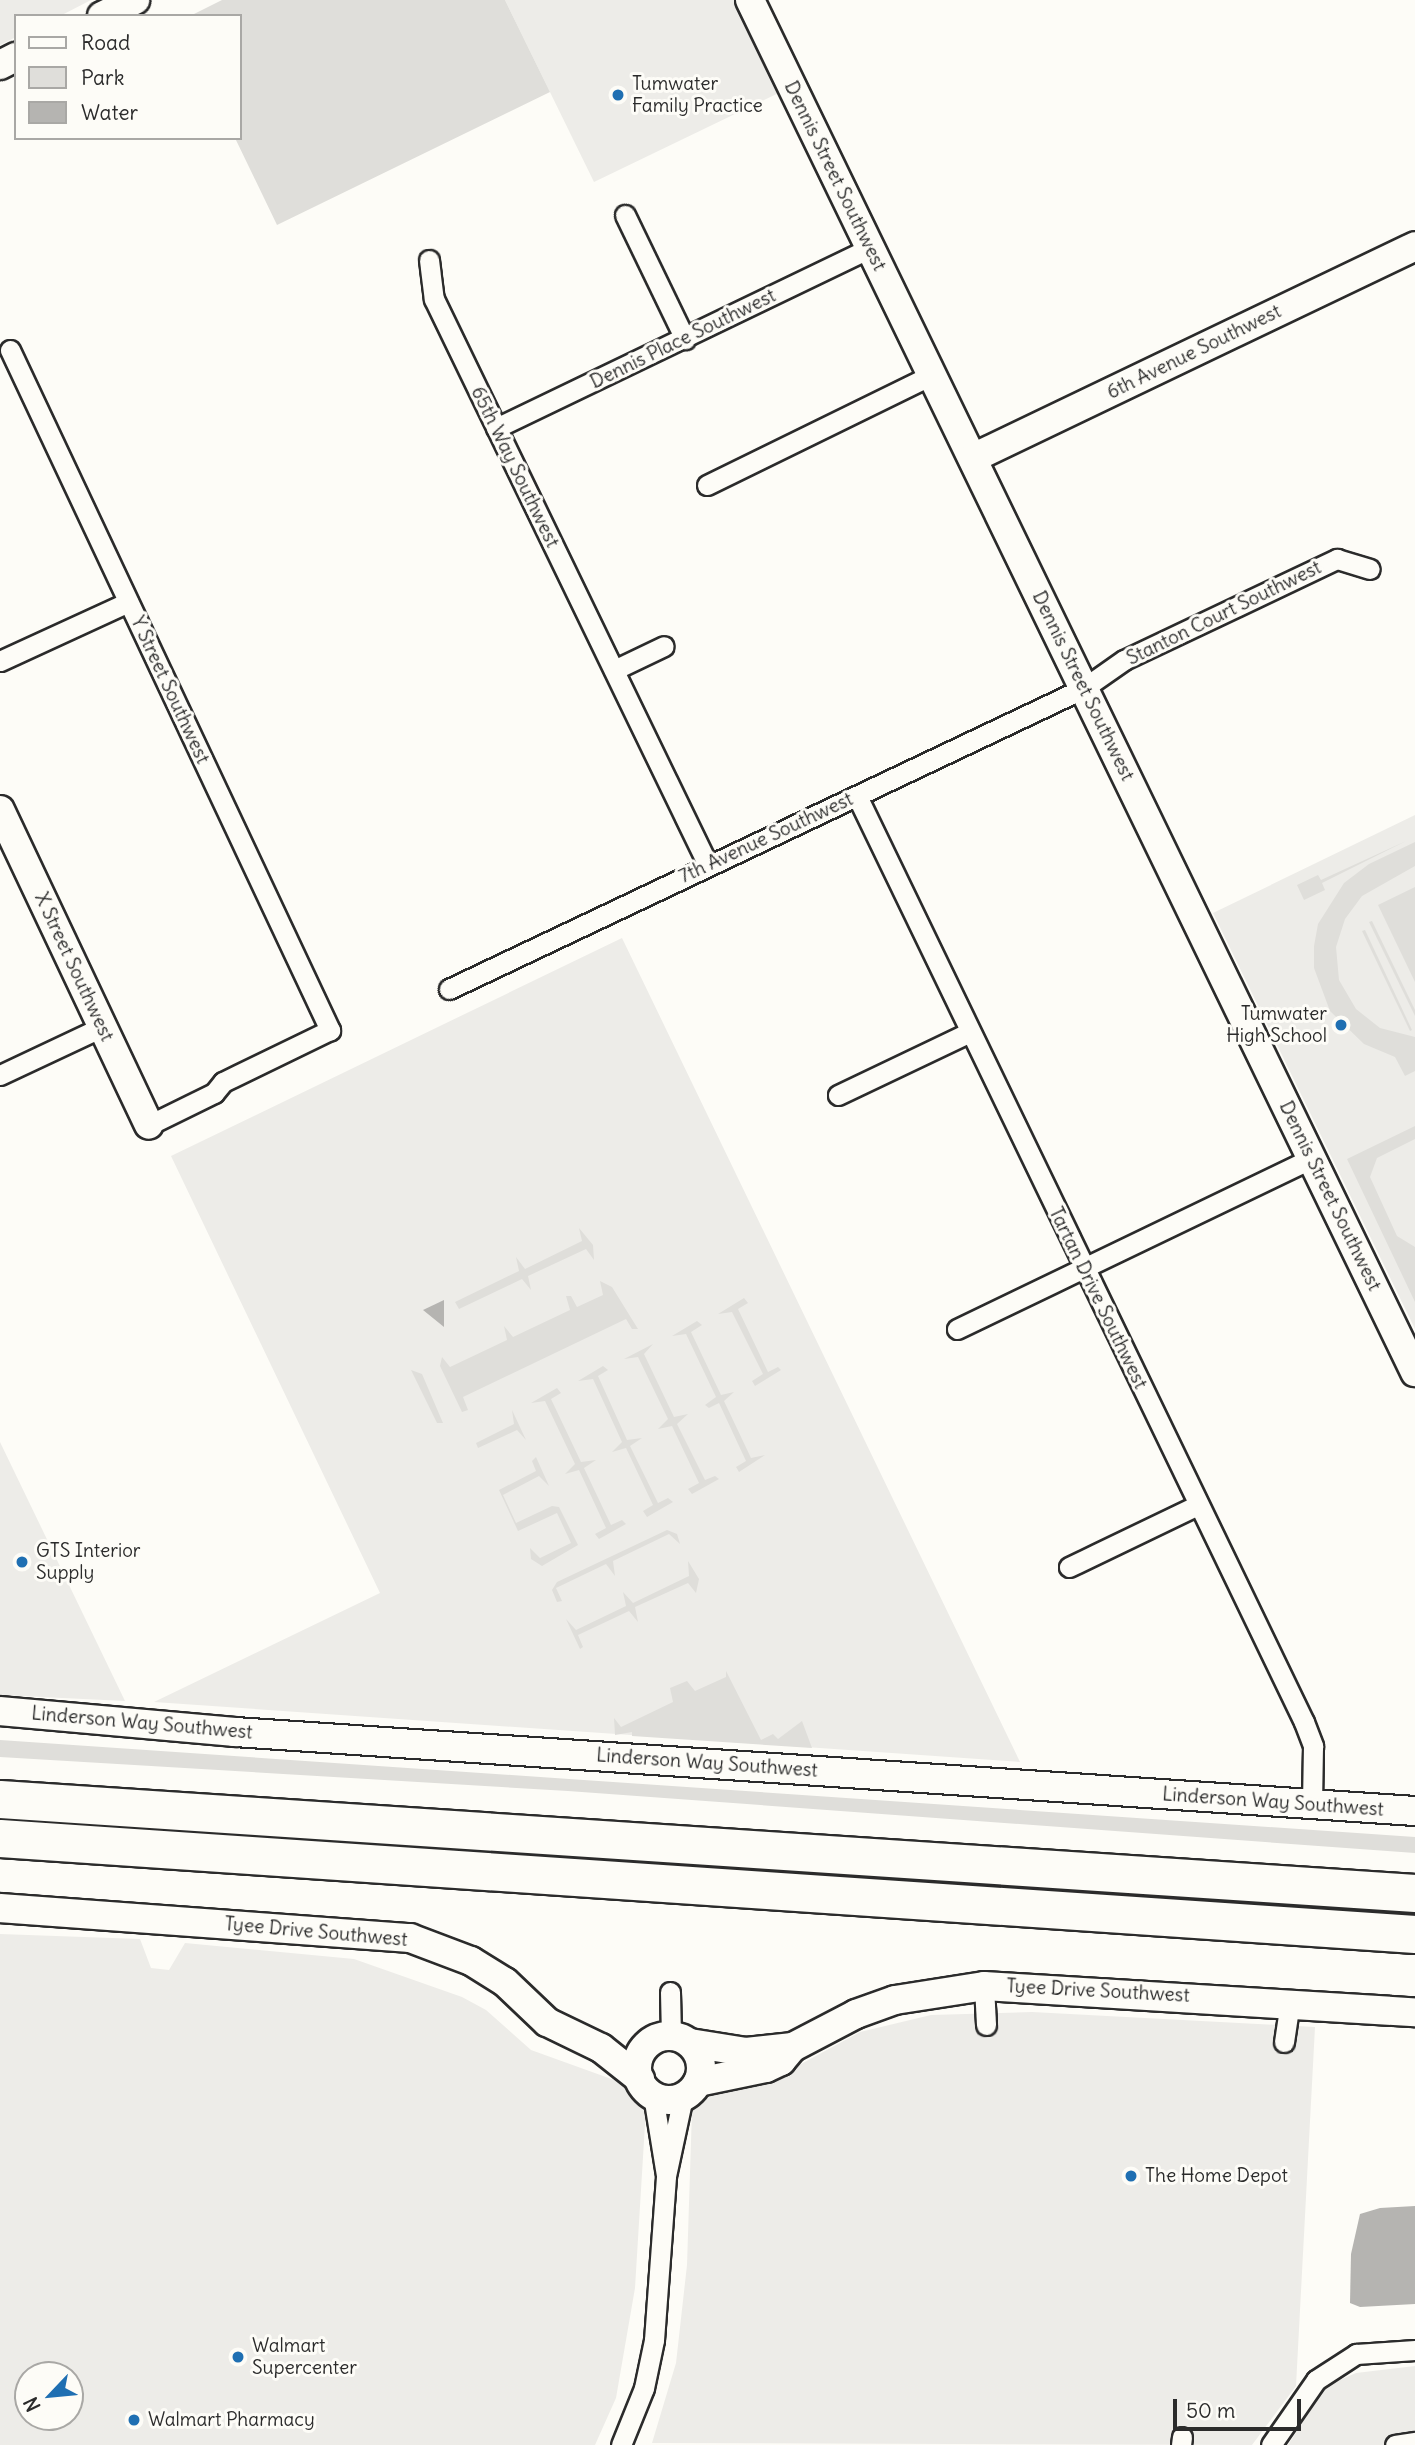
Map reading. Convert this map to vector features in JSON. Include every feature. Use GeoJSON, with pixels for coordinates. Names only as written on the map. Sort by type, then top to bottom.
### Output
{"type":"FeatureCollection","features":[{"type":"Feature","properties":{"kind":"highway"},"geometry":{"type":"LineString","coordinates":[[0,1799],[1415,1893]]}},
{"type":"Feature","properties":{"kind":"highway"},"geometry":{"type":"LineString","coordinates":[[0,1838],[1415,1934]]}},
{"type":"Feature","properties":{"kind":"street"},"geometry":{"type":"LineString","coordinates":[[106,14],[135,0]]}},
{"type":"Feature","properties":{"kind":"street","name":"Dennis Street Southwest"},"geometry":{"type":"LineString","coordinates":[[750,0],[1415,1372]]}},
{"type":"Feature","properties":{"kind":"street"},"geometry":{"type":"LineString","coordinates":[[625,215],[685,340]]}},
{"type":"Feature","properties":{"kind":"street","name":"6th Avenue Southwest"},"geometry":{"type":"LineString","coordinates":[[973,458],[1415,246]]}},
{"type":"Feature","properties":{"kind":"street","name":"Dennis Place Southwest"},"geometry":{"type":"LineString","coordinates":[[496,428],[685,340],[870,248]]}},
{"type":"Feature","properties":{"kind":"street","name":"65th Way Southwest"},"geometry":{"type":"LineString","coordinates":[[429,260],[434,299],[708,865]]}},
{"type":"Feature","properties":{"kind":"street","name":"Y Street Southwest"},"geometry":{"type":"LineString","coordinates":[[10,350],[330,1030],[223,1082],[214,1093],[149,1125]]}},
{"type":"Feature","properties":{"kind":"street"},"geometry":{"type":"LineString","coordinates":[[707,485],[932,375]]}},
{"type":"Feature","properties":{"kind":"street","name":"Stanton Court Southwest"},"geometry":{"type":"LineString","coordinates":[[1084,688],[1124,660],[1337,559],[1370,569]]}},
{"type":"Feature","properties":{"kind":"street"},"geometry":{"type":"LineString","coordinates":[[0,661],[128,602]]}},
{"type":"Feature","properties":{"kind":"street"},"geometry":{"type":"LineString","coordinates":[[614,670],[664,646]]}},
{"type":"Feature","properties":{"kind":"street","name":"7th Avenue Southwest"},"geometry":{"type":"LineString","coordinates":[[449,989],[1084,688]]}},
{"type":"Feature","properties":{"kind":"street","name":"Tartan Drive Southwest"},"geometry":{"type":"LineString","coordinates":[[857,796],[1304,1721],[1313,1746],[1312,1805]]}},
{"type":"Feature","properties":{"kind":"street","name":"X Street Southwest"},"geometry":{"type":"LineString","coordinates":[[0,810],[149,1125]]}},
{"type":"Feature","properties":{"kind":"street"},"geometry":{"type":"LineString","coordinates":[[0,1075],[102,1027]]}},
{"type":"Feature","properties":{"kind":"street"},"geometry":{"type":"LineString","coordinates":[[838,1095],[970,1032]]}},
{"type":"Feature","properties":{"kind":"street"},"geometry":{"type":"LineString","coordinates":[[957,1329],[1312,1158]]}},
{"type":"Feature","properties":{"kind":"street"},"geometry":{"type":"LineString","coordinates":[[1069,1567],[1198,1505]]}},
{"type":"Feature","properties":{"kind":"street","name":"Linderson Way Southwest"},"geometry":{"type":"LineString","coordinates":[[0,1711],[234,1732],[1415,1811]]}},
{"type":"Feature","properties":{"kind":"street","name":"Tyee Drive Southwest"},"geometry":{"type":"LineString","coordinates":[[0,1908],[410,1938],[471,1961],[505,1983],[547,2022],[601,2048],[646,2087],[691,2089],[766,2068],[781,2061],[793,2047]]}},
{"type":"Feature","properties":{"kind":"street"},"geometry":{"type":"LineString","coordinates":[[984,1986],[986,2025]]}},
{"type":"Feature","properties":{"kind":"street","name":"Tyee Drive Southwest"},"geometry":{"type":"LineString","coordinates":[[601,2048],[671,2040],[747,2052],[793,2047],[856,2014],[895,2000],[984,1986],[1290,2002],[1415,2012]]}},
{"type":"Feature","properties":{"kind":"street"},"geometry":{"type":"LineString","coordinates":[[670,1992],[671,2040]]}},
{"type":"Feature","properties":{"kind":"street"},"geometry":{"type":"LineString","coordinates":[[1284,2042],[1290,2002]]}},
{"type":"Feature","properties":{"kind":"street"},"geometry":{"type":"LineString","coordinates":[[666,2176],[639,2058],[671,2040]]}},
{"type":"Feature","properties":{"kind":"street"},"geometry":{"type":"LineString","coordinates":[[621,2445],[644,2388],[654,2340],[666,2176],[701,2061],[671,2040]]}},
{"type":"Feature","properties":{"kind":"street"},"geometry":{"type":"LineString","coordinates":[[1271,2445],[1316,2380],[1356,2354],[1415,2350]]}},
{"type":"Feature","properties":{"kind":"street"},"geometry":{"type":"LineString","coordinates":[[1395,2445],[1415,2442]]}},
{"type":"Feature","properties":{"kind":"shaded area"},"geometry":{"type":"Polygon","coordinates":[[[0,0],[91,0],[64,14],[14,14],[14,38],[0,45],[0,0]]]}},
{"type":"Feature","properties":{"kind":"shaded area"},"geometry":{"type":"Polygon","coordinates":[[[505,0],[742,0],[785,90],[594,182],[505,0]]]}},
{"type":"Feature","properties":{"kind":"shaded area","name":"Tumwater High School"},"geometry":{"type":"Polygon","coordinates":[[[1415,815],[1415,1329],[1213,913],[1415,815]]]}},
{"type":"Feature","properties":{"kind":"shaded area"},"geometry":{"type":"Polygon","coordinates":[[[622,938],[1020,1762],[154,1702],[380,1593],[171,1156],[622,938]]]}},
{"type":"Feature","properties":{"kind":"shaded area"},"geometry":{"type":"Polygon","coordinates":[[[0,1442],[125,1701],[0,1695],[0,1442]]]}},
{"type":"Feature","properties":{"kind":"shaded area"},"geometry":{"type":"Polygon","coordinates":[[[0,1934],[140,1939],[151,1968],[169,1970],[185,1943],[354,1959],[462,1997],[486,2010],[531,2050],[642,2090],[646,2108],[635,2288],[616,2398],[595,2445],[0,2445],[0,1934]]]}},
{"type":"Feature","properties":{"kind":"shaded area"},"geometry":{"type":"Polygon","coordinates":[[[1032,2012],[1315,2027],[1296,2386],[1252,2445],[652,2443],[676,2363],[687,2265],[692,2111],[712,2094],[779,2076],[860,2032],[931,2015],[1032,2012]]]}},
{"type":"Feature","properties":{"kind":"shaded area"},"geometry":{"type":"Polygon","coordinates":[[[1415,2366],[1415,2445],[1288,2445],[1326,2386],[1356,2373],[1415,2366]]]}},
{"type":"Feature","properties":{"kind":"green space"},"geometry":{"type":"Polygon","coordinates":[[[222,0],[505,0],[550,92],[277,225],[236,140],[242,140],[242,14],[194,14],[222,0]]]}},
{"type":"Feature","properties":{"kind":"green space"},"geometry":{"type":"Polygon","coordinates":[[[1406,841],[1322,883],[1325,890],[1304,900],[1297,885],[1318,875],[1321,880],[1406,841]]]}},
{"type":"Feature","properties":{"kind":"green space"},"geometry":{"type":"Polygon","coordinates":[[[1415,842],[1415,866],[1362,896],[1345,919],[1336,947],[1339,980],[1356,1009],[1380,1028],[1415,1037],[1415,1071],[1405,1076],[1395,1057],[1364,1044],[1330,1011],[1314,968],[1314,946],[1318,924],[1344,883],[1369,864],[1415,842]]]}},
{"type":"Feature","properties":{"kind":"green space"},"geometry":{"type":"Polygon","coordinates":[[[1415,887],[1415,982],[1378,905],[1415,887]]]}},
{"type":"Feature","properties":{"kind":"green space"},"geometry":{"type":"Polygon","coordinates":[[[1372,921],[1415,1010],[1415,1016],[1369,922],[1372,921]]]}},
{"type":"Feature","properties":{"kind":"green space"},"geometry":{"type":"Polygon","coordinates":[[[1365,930],[1412,1030],[1410,1031],[1362,931],[1365,930]]]}},
{"type":"Feature","properties":{"kind":"green space"},"geometry":{"type":"Polygon","coordinates":[[[1415,1126],[1415,1139],[1377,1158],[1370,1177],[1397,1236],[1415,1247],[1415,1302],[1347,1159],[1415,1126]]]}},
{"type":"Feature","properties":{"kind":"green space"},"geometry":{"type":"Polygon","coordinates":[[[579,1228],[593,1245],[594,1260],[586,1249],[528,1276],[531,1290],[522,1279],[459,1309],[455,1302],[519,1271],[516,1257],[525,1269],[582,1241],[579,1228]]]}},
{"type":"Feature","properties":{"kind":"green space"},"geometry":{"type":"Polygon","coordinates":[[[600,1281],[612,1287],[638,1329],[632,1329],[626,1319],[463,1397],[468,1410],[462,1412],[440,1366],[442,1357],[450,1367],[507,1340],[504,1326],[513,1337],[570,1310],[566,1296],[571,1296],[577,1307],[603,1295],[600,1281]]]}},
{"type":"Feature","properties":{"kind":"green space"},"geometry":{"type":"Polygon","coordinates":[[[744,1298],[748,1303],[738,1309],[768,1372],[778,1367],[781,1370],[755,1386],[752,1381],[763,1374],[732,1312],[718,1314],[744,1298]]]}},
{"type":"Feature","properties":{"kind":"green space"},"geometry":{"type":"Polygon","coordinates":[[[697,1321],[702,1325],[691,1332],[721,1395],[734,1392],[724,1401],[751,1458],[765,1455],[739,1472],[736,1467],[746,1461],[719,1403],[709,1408],[705,1405],[716,1397],[686,1334],[672,1336],[697,1321]]]}},
{"type":"Feature","properties":{"kind":"green space"},"geometry":{"type":"Polygon","coordinates":[[[653,1344],[644,1354],[674,1417],[688,1414],[677,1424],[705,1480],[715,1476],[719,1479],[692,1494],[688,1489],[699,1483],[672,1426],[658,1429],[668,1419],[638,1357],[624,1359],[653,1344]]]}},
{"type":"Feature","properties":{"kind":"green space"},"geometry":{"type":"Polygon","coordinates":[[[603,1366],[608,1370],[598,1376],[627,1440],[642,1438],[630,1446],[658,1503],[668,1498],[673,1502],[647,1517],[643,1511],[653,1505],[626,1448],[612,1452],[622,1442],[593,1379],[578,1381],[603,1366]]]}},
{"type":"Feature","properties":{"kind":"green space"},"geometry":{"type":"Polygon","coordinates":[[[411,1370],[422,1374],[443,1423],[437,1423],[411,1370]]]}},
{"type":"Feature","properties":{"kind":"green space"},"geometry":{"type":"Polygon","coordinates":[[[557,1388],[561,1393],[551,1399],[581,1462],[596,1460],[584,1468],[611,1525],[622,1520],[626,1524],[599,1539],[595,1534],[606,1528],[579,1470],[565,1474],[575,1464],[545,1401],[531,1403],[557,1388]]]}},
{"type":"Feature","properties":{"kind":"green space"},"geometry":{"type":"Polygon","coordinates":[[[512,1410],[526,1440],[517,1430],[478,1448],[476,1443],[514,1424],[512,1410]]]}},
{"type":"Feature","properties":{"kind":"green space"},"geometry":{"type":"Polygon","coordinates":[[[536,1457],[549,1486],[539,1476],[503,1495],[516,1523],[552,1506],[559,1507],[578,1545],[542,1566],[531,1559],[530,1548],[540,1558],[571,1543],[557,1513],[518,1531],[499,1490],[536,1471],[532,1461],[536,1457]]]}},
{"type":"Feature","properties":{"kind":"green space"},"geometry":{"type":"Polygon","coordinates":[[[667,1530],[677,1534],[680,1544],[669,1534],[613,1561],[615,1576],[606,1564],[556,1588],[562,1601],[557,1602],[552,1590],[557,1582],[667,1530]]]}},
{"type":"Feature","properties":{"kind":"green space"},"geometry":{"type":"Polygon","coordinates":[[[688,1561],[699,1579],[696,1593],[688,1583],[635,1607],[638,1622],[629,1611],[578,1635],[583,1647],[580,1649],[566,1619],[576,1630],[626,1606],[623,1592],[633,1603],[689,1576],[688,1561]]]}},
{"type":"Feature","properties":{"kind":"green space"},"geometry":{"type":"Polygon","coordinates":[[[726,1671],[761,1740],[773,1734],[778,1739],[802,1721],[812,1748],[632,1736],[632,1732],[615,1735],[614,1718],[621,1727],[673,1702],[670,1688],[687,1681],[695,1691],[726,1677],[726,1671]]]}},
{"type":"Feature","properties":{"kind":"green space"},"geometry":{"type":"Polygon","coordinates":[[[0,1740],[1415,1837],[1415,1853],[568,1791],[0,1757],[0,1740]]]}},
{"type":"Feature","properties":{"kind":"water"},"geometry":{"type":"Polygon","coordinates":[[[444,1300],[444,1327],[423,1310],[444,1300]]]}},
{"type":"Feature","properties":{"kind":"water"},"geometry":{"type":"Polygon","coordinates":[[[1415,2206],[1415,2304],[1360,2307],[1350,2303],[1351,2254],[1360,2214],[1380,2208],[1415,2206]]]}},
{"type":"Feature","properties":{"kind":"place","name":"Tumwater Family Practice"},"geometry":{"type":"Point","coordinates":[618,95]}},
{"type":"Feature","properties":{"kind":"place","name":"Tumwater High School"},"geometry":{"type":"Point","coordinates":[1341,1025]}},
{"type":"Feature","properties":{"kind":"place","name":"GTS Interior Supply"},"geometry":{"type":"Point","coordinates":[22,1562]}},
{"type":"Feature","properties":{"kind":"place","name":"The Home Depot"},"geometry":{"type":"Point","coordinates":[1131,2176]}},
{"type":"Feature","properties":{"kind":"place","name":"Walmart Supercenter"},"geometry":{"type":"Point","coordinates":[238,2357]}},
{"type":"Feature","properties":{"kind":"place","name":"Walmart Pharmacy"},"geometry":{"type":"Point","coordinates":[134,2420]}}]}
